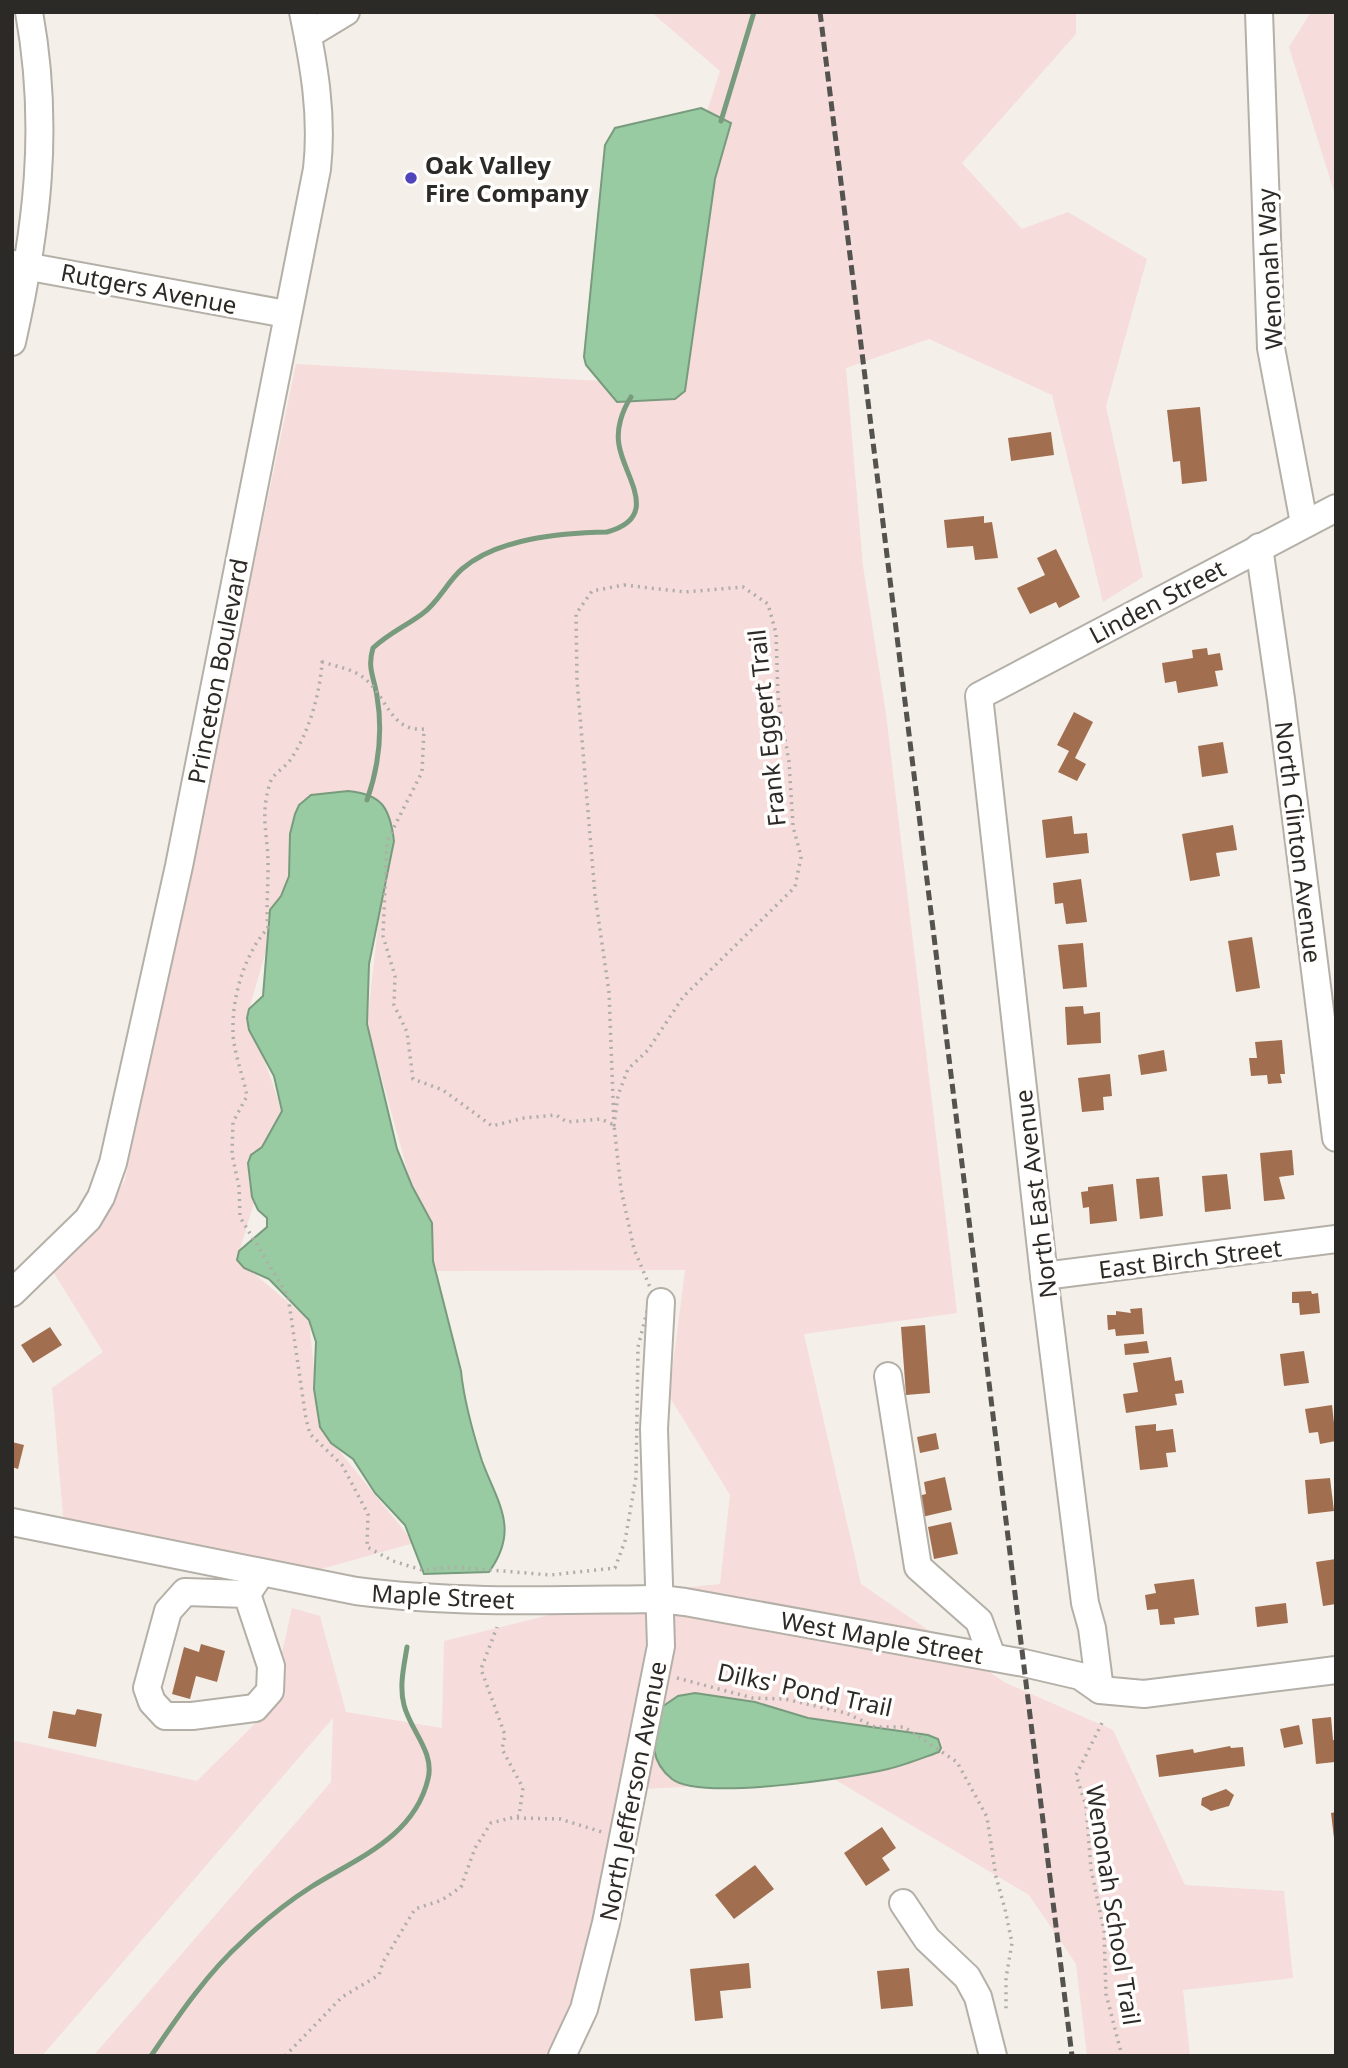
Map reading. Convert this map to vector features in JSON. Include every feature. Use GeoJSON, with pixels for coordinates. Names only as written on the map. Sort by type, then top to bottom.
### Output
{"type":"FeatureCollection","features":[{"type":"Feature","properties":{"kind":"street"},"geometry":{"type":"LineString","coordinates":[[12,342],[20,265],[38,198],[39,74],[29,12]]}},
{"type":"Feature","properties":{"kind":"street"},"geometry":{"type":"LineString","coordinates":[[305,23],[346,12]]}},
{"type":"Feature","properties":{"kind":"street","name":"Wenonah Way"},"geometry":{"type":"LineString","coordinates":[[1259,12],[1271,348],[1304,523]]}},
{"type":"Feature","properties":{"kind":"street","name":"Princeton Boulevard"},"geometry":{"type":"LineString","coordinates":[[12,1293],[88,1219],[101,1197],[113,1163],[179,866],[286,314],[317,169],[321,133],[319,99],[305,23]]}},
{"type":"Feature","properties":{"kind":"street","name":"Rutgers Avenue"},"geometry":{"type":"LineString","coordinates":[[20,265],[286,314]]}},
{"type":"Feature","properties":{"kind":"street","name":"Linden Street"},"geometry":{"type":"LineString","coordinates":[[979,696],[1336,508]]}},
{"type":"Feature","properties":{"kind":"street","name":"North Clinton Avenue"},"geometry":{"type":"LineString","coordinates":[[1259,547],[1281,699],[1336,1138]]}},
{"type":"Feature","properties":{"kind":"street","name":"North East Avenue"},"geometry":{"type":"LineString","coordinates":[[979,696],[1044,1276],[1085,1603],[1093,1628],[1100,1690]]}},
{"type":"Feature","properties":{"kind":"street","name":"East Birch Street"},"geometry":{"type":"LineString","coordinates":[[1044,1276],[1336,1240]]}},
{"type":"Feature","properties":{"kind":"street","name":"North Jefferson Avenue"},"geometry":{"type":"LineString","coordinates":[[562,2056],[584,2009],[606,1923],[661,1646],[654,1429],[661,1302]]}},
{"type":"Feature","properties":{"kind":"street"},"geometry":{"type":"LineString","coordinates":[[888,1376],[918,1567],[979,1621],[992,1657]]}},
{"type":"Feature","properties":{"kind":"street","name":"Maple Street"},"geometry":{"type":"LineString","coordinates":[[12,1522],[229,1566],[254,1583],[356,1591],[414,1599],[660,1599]]}},
{"type":"Feature","properties":{"kind":"street"},"geometry":{"type":"LineString","coordinates":[[254,1583],[271,1666],[270,1690],[255,1708],[192,1716],[165,1716],[152,1702],[147,1688],[168,1611],[185,1592],[254,1583]]}},
{"type":"Feature","properties":{"kind":"street","name":"West Maple Street"},"geometry":{"type":"LineString","coordinates":[[660,1599],[992,1657],[1080,1676],[1100,1690]]}},
{"type":"Feature","properties":{"kind":"street"},"geometry":{"type":"LineString","coordinates":[[1100,1690],[1144,1694],[1336,1670]]}},
{"type":"Feature","properties":{"kind":"street"},"geometry":{"type":"LineString","coordinates":[[903,1903],[927,1939],[967,1977],[978,1997],[993,2056]]}},
{"type":"Feature","properties":{"kind":"path","name":"Frank Eggert Trail"},"geometry":{"type":"LineString","coordinates":[[624,585],[685,592],[743,587],[768,604],[776,633],[778,697],[789,762],[793,826],[801,857],[795,887],[683,997],[648,1050],[628,1069],[618,1096],[614,1125],[609,992],[595,895],[577,680],[576,614],[592,591],[624,585]]}},
{"type":"Feature","properties":{"kind":"path"},"geometry":{"type":"LineString","coordinates":[[321,662],[364,678],[398,724],[410,730],[424,729],[422,772],[387,841],[383,936],[395,976],[394,1005],[407,1032],[413,1079],[443,1090],[492,1126],[524,1118],[556,1115],[567,1122],[601,1119],[614,1125],[621,1189],[634,1249],[652,1292],[638,1347],[636,1477],[625,1541],[615,1568],[551,1575],[454,1567],[422,1570],[393,1561],[367,1547],[368,1514],[342,1465],[310,1434],[299,1390],[297,1350],[288,1296],[240,1217],[239,1187],[232,1154],[233,1122],[247,1096],[233,1033],[235,1003],[257,941],[268,928],[265,808],[271,780],[291,760],[320,691],[321,662]]}},
{"type":"Feature","properties":{"kind":"path"},"geometry":{"type":"LineString","coordinates":[[285,2056],[321,2022],[342,1997],[379,1975],[383,1962],[415,1909],[442,1900],[461,1887],[475,1848],[491,1823],[519,1816],[523,1788],[502,1749],[505,1735],[481,1669],[497,1627]]}},
{"type":"Feature","properties":{"kind":"path","name":"Dilks' Pond Trail"},"geometry":{"type":"LineString","coordinates":[[667,1676],[753,1698],[785,1699],[846,1713],[875,1727],[904,1727],[957,1762],[987,1817],[996,1877],[1012,1943],[1006,1978],[1006,2016]]}},
{"type":"Feature","properties":{"kind":"path","name":"Wenonah School Trail"},"geometry":{"type":"LineString","coordinates":[[1102,1723],[1076,1775],[1086,1806],[1091,1869],[1104,1931],[1106,1994],[1122,2056]]}},
{"type":"Feature","properties":{"kind":"path"},"geometry":{"type":"LineString","coordinates":[[512,1818],[560,1819],[604,1832]]}},
{"type":"Feature","properties":{"kind":"shaded area"},"geometry":{"type":"Polygon","coordinates":[[[651,12],[1076,12],[1076,34],[962,163],[1022,229],[1068,212],[1147,259],[1106,406],[1143,577],[1103,602],[1052,395],[929,339],[846,368],[863,566],[886,714],[957,1313],[804,1334],[861,1584],[1004,1682],[1113,1730],[1185,1885],[1284,1891],[1293,1978],[1183,1990],[1190,2056],[1087,2056],[1076,1964],[1029,1895],[834,1779],[624,1790],[563,2056],[93,2056],[331,1782],[333,1718],[42,2056],[12,2056],[12,1740],[197,1781],[269,1710],[292,1608],[320,1616],[346,1712],[442,1728],[444,1641],[644,1592],[720,1584],[730,1495],[669,1396],[685,1270],[435,1271],[367,1024],[390,820],[311,795],[248,1013],[282,1111],[237,1259],[309,1320],[320,1427],[414,1543],[300,1575],[64,1527],[52,1388],[103,1352],[52,1270],[96,1229],[125,1180],[296,364],[620,382],[720,71],[651,12]]]}},
{"type":"Feature","properties":{"kind":"shaded area"},"geometry":{"type":"Polygon","coordinates":[[[1311,12],[1336,12],[1336,198],[1289,47],[1311,12]]]}},
{"type":"Feature","properties":{"kind":"shaded area"},"geometry":{"type":"Polygon","coordinates":[[[701,108],[731,123],[715,179],[685,391],[675,399],[617,402],[586,365],[584,357],[605,145],[615,128],[701,108]]]}},
{"type":"Feature","properties":{"kind":"shaded area"},"geometry":{"type":"Polygon","coordinates":[[[348,791],[369,795],[382,805],[390,820],[394,841],[369,964],[367,1024],[397,1149],[412,1186],[432,1223],[433,1261],[461,1371],[469,1417],[503,1516],[503,1543],[489,1572],[424,1574],[405,1525],[375,1493],[353,1459],[331,1443],[320,1427],[314,1389],[316,1342],[309,1320],[269,1279],[244,1268],[237,1260],[239,1251],[267,1227],[267,1218],[258,1210],[252,1197],[248,1163],[251,1155],[262,1147],[282,1111],[274,1076],[249,1030],[247,1018],[249,1009],[263,996],[270,910],[281,896],[289,876],[290,834],[299,805],[311,795],[348,791]]]}},
{"type":"Feature","properties":{"kind":"shaded area"},"geometry":{"type":"Polygon","coordinates":[[[695,1693],[755,1702],[808,1718],[928,1735],[938,1739],[941,1748],[939,1752],[901,1766],[842,1777],[743,1788],[688,1785],[672,1779],[659,1764],[654,1748],[654,1730],[656,1711],[678,1696],[695,1693]]]}},
{"type":"Feature","properties":{"kind":"building"},"geometry":{"type":"Polygon","coordinates":[[[1200,407],[1207,481],[1182,484],[1180,461],[1173,462],[1167,410],[1200,407]]]}},
{"type":"Feature","properties":{"kind":"building"},"geometry":{"type":"Polygon","coordinates":[[[1051,432],[1054,455],[1011,461],[1008,438],[1051,432]]]}},
{"type":"Feature","properties":{"kind":"building"},"geometry":{"type":"Polygon","coordinates":[[[984,516],[984,523],[992,522],[998,558],[975,560],[973,546],[947,548],[944,520],[984,516]]]}},
{"type":"Feature","properties":{"kind":"building"},"geometry":{"type":"Polygon","coordinates":[[[1056,549],[1080,597],[1059,608],[1056,602],[1030,614],[1017,588],[1045,575],[1037,558],[1056,549]]]}},
{"type":"Feature","properties":{"kind":"building"},"geometry":{"type":"Polygon","coordinates":[[[1207,648],[1208,655],[1220,653],[1223,670],[1215,671],[1218,686],[1178,693],[1176,681],[1165,683],[1162,663],[1193,658],[1192,650],[1207,648]]]}},
{"type":"Feature","properties":{"kind":"building"},"geometry":{"type":"Polygon","coordinates":[[[1074,712],[1093,722],[1075,758],[1086,764],[1077,781],[1058,772],[1069,751],[1057,745],[1074,712]]]}},
{"type":"Feature","properties":{"kind":"building"},"geometry":{"type":"Polygon","coordinates":[[[1223,742],[1228,773],[1202,777],[1198,746],[1223,742]]]}},
{"type":"Feature","properties":{"kind":"building"},"geometry":{"type":"Polygon","coordinates":[[[1072,816],[1074,834],[1087,833],[1089,853],[1046,858],[1042,820],[1072,816]]]}},
{"type":"Feature","properties":{"kind":"building"},"geometry":{"type":"Polygon","coordinates":[[[1233,825],[1237,850],[1216,853],[1220,876],[1190,881],[1182,834],[1233,825]]]}},
{"type":"Feature","properties":{"kind":"building"},"geometry":{"type":"Polygon","coordinates":[[[1081,879],[1087,922],[1066,924],[1063,903],[1055,904],[1053,883],[1081,879]]]}},
{"type":"Feature","properties":{"kind":"building"},"geometry":{"type":"Polygon","coordinates":[[[1252,937],[1260,988],[1236,992],[1228,941],[1252,937]]]}},
{"type":"Feature","properties":{"kind":"building"},"geometry":{"type":"Polygon","coordinates":[[[1083,943],[1087,987],[1063,989],[1058,945],[1083,943]]]}},
{"type":"Feature","properties":{"kind":"building"},"geometry":{"type":"Polygon","coordinates":[[[1083,1006],[1084,1014],[1100,1012],[1101,1043],[1067,1045],[1065,1007],[1083,1006]]]}},
{"type":"Feature","properties":{"kind":"building"},"geometry":{"type":"Polygon","coordinates":[[[1282,1040],[1285,1074],[1280,1074],[1282,1083],[1268,1084],[1267,1075],[1251,1076],[1249,1058],[1257,1058],[1255,1042],[1282,1040]]]}},
{"type":"Feature","properties":{"kind":"building"},"geometry":{"type":"Polygon","coordinates":[[[1164,1050],[1167,1071],[1141,1075],[1138,1055],[1164,1050]]]}},
{"type":"Feature","properties":{"kind":"building"},"geometry":{"type":"Polygon","coordinates":[[[1110,1074],[1112,1096],[1103,1097],[1104,1110],[1082,1112],[1078,1078],[1110,1074]]]}},
{"type":"Feature","properties":{"kind":"building"},"geometry":{"type":"Polygon","coordinates":[[[1292,1150],[1294,1175],[1279,1177],[1285,1199],[1264,1201],[1260,1153],[1292,1150]]]}},
{"type":"Feature","properties":{"kind":"building"},"geometry":{"type":"Polygon","coordinates":[[[1227,1174],[1231,1209],[1205,1212],[1202,1176],[1227,1174]]]}},
{"type":"Feature","properties":{"kind":"building"},"geometry":{"type":"Polygon","coordinates":[[[1159,1177],[1163,1216],[1140,1219],[1136,1179],[1159,1177]]]}},
{"type":"Feature","properties":{"kind":"building"},"geometry":{"type":"Polygon","coordinates":[[[1113,1184],[1117,1221],[1090,1224],[1089,1207],[1083,1208],[1081,1192],[1088,1191],[1088,1187],[1113,1184]]]}},
{"type":"Feature","properties":{"kind":"building"},"geometry":{"type":"Polygon","coordinates":[[[1311,1291],[1312,1294],[1318,1293],[1320,1313],[1300,1315],[1299,1303],[1292,1303],[1292,1292],[1311,1291]]]}},
{"type":"Feature","properties":{"kind":"building"},"geometry":{"type":"Polygon","coordinates":[[[1142,1308],[1144,1334],[1116,1336],[1115,1329],[1108,1330],[1107,1315],[1116,1315],[1116,1311],[1131,1313],[1130,1309],[1142,1308]]]}},
{"type":"Feature","properties":{"kind":"building"},"geometry":{"type":"Polygon","coordinates":[[[925,1325],[930,1393],[906,1395],[901,1327],[925,1325]]]}},
{"type":"Feature","properties":{"kind":"building"},"geometry":{"type":"Polygon","coordinates":[[[50,1327],[62,1345],[33,1363],[21,1345],[50,1327]]]}},
{"type":"Feature","properties":{"kind":"building"},"geometry":{"type":"Polygon","coordinates":[[[1147,1341],[1149,1353],[1125,1355],[1124,1344],[1147,1341]]]}},
{"type":"Feature","properties":{"kind":"building"},"geometry":{"type":"Polygon","coordinates":[[[1304,1351],[1309,1383],[1284,1386],[1280,1354],[1304,1351]]]}},
{"type":"Feature","properties":{"kind":"building"},"geometry":{"type":"Polygon","coordinates":[[[1171,1357],[1175,1381],[1182,1380],[1184,1393],[1175,1394],[1177,1405],[1126,1413],[1123,1394],[1138,1392],[1133,1363],[1171,1357]]]}},
{"type":"Feature","properties":{"kind":"building"},"geometry":{"type":"Polygon","coordinates":[[[1332,1405],[1336,1441],[1320,1444],[1318,1432],[1309,1433],[1305,1409],[1332,1405]]]}},
{"type":"Feature","properties":{"kind":"building"},"geometry":{"type":"Polygon","coordinates":[[[1156,1424],[1156,1431],[1173,1429],[1176,1452],[1166,1453],[1168,1467],[1140,1470],[1135,1426],[1156,1424]]]}},
{"type":"Feature","properties":{"kind":"building"},"geometry":{"type":"Polygon","coordinates":[[[936,1433],[939,1449],[920,1453],[917,1437],[936,1433]]]}},
{"type":"Feature","properties":{"kind":"building"},"geometry":{"type":"Polygon","coordinates":[[[12,1442],[24,1445],[18,1469],[12,1467],[12,1442]]]}},
{"type":"Feature","properties":{"kind":"building"},"geometry":{"type":"Polygon","coordinates":[[[945,1477],[952,1510],[922,1517],[918,1496],[926,1494],[924,1482],[945,1477]]]}},
{"type":"Feature","properties":{"kind":"building"},"geometry":{"type":"Polygon","coordinates":[[[1330,1478],[1334,1511],[1308,1514],[1305,1480],[1330,1478]]]}},
{"type":"Feature","properties":{"kind":"building"},"geometry":{"type":"Polygon","coordinates":[[[951,1522],[958,1554],[934,1559],[928,1527],[951,1522]]]}},
{"type":"Feature","properties":{"kind":"building"},"geometry":{"type":"Polygon","coordinates":[[[1336,1559],[1336,1604],[1323,1606],[1316,1562],[1336,1559]]]}},
{"type":"Feature","properties":{"kind":"building"},"geometry":{"type":"Polygon","coordinates":[[[1194,1579],[1199,1615],[1174,1618],[1175,1624],[1160,1625],[1158,1609],[1147,1610],[1145,1595],[1156,1593],[1154,1584],[1194,1579]]]}},
{"type":"Feature","properties":{"kind":"building"},"geometry":{"type":"Polygon","coordinates":[[[1286,1603],[1288,1623],[1257,1627],[1255,1607],[1286,1603]]]}},
{"type":"Feature","properties":{"kind":"building"},"geometry":{"type":"Polygon","coordinates":[[[201,1644],[225,1651],[217,1682],[196,1676],[190,1699],[172,1694],[184,1647],[199,1652],[201,1644]]]}},
{"type":"Feature","properties":{"kind":"building"},"geometry":{"type":"Polygon","coordinates":[[[77,1709],[102,1714],[96,1747],[48,1738],[53,1711],[75,1715],[77,1709]]]}},
{"type":"Feature","properties":{"kind":"building"},"geometry":{"type":"Polygon","coordinates":[[[1331,1717],[1333,1740],[1336,1740],[1335,1762],[1316,1764],[1312,1719],[1331,1717]]]}},
{"type":"Feature","properties":{"kind":"building"},"geometry":{"type":"Polygon","coordinates":[[[1299,1725],[1303,1744],[1284,1748],[1280,1729],[1299,1725]]]}},
{"type":"Feature","properties":{"kind":"building"},"geometry":{"type":"Polygon","coordinates":[[[1230,1746],[1243,1747],[1245,1766],[1159,1777],[1156,1755],[1193,1749],[1194,1753],[1230,1746]]]}},
{"type":"Feature","properties":{"kind":"building"},"geometry":{"type":"Polygon","coordinates":[[[1226,1789],[1234,1795],[1229,1806],[1211,1811],[1201,1805],[1202,1798],[1226,1789]]]}},
{"type":"Feature","properties":{"kind":"building"},"geometry":{"type":"Polygon","coordinates":[[[1336,1812],[1336,1837],[1334,1838],[1331,1813],[1336,1812]]]}},
{"type":"Feature","properties":{"kind":"building"},"geometry":{"type":"Polygon","coordinates":[[[882,1827],[896,1848],[882,1858],[890,1870],[866,1886],[844,1853],[882,1827]]]}},
{"type":"Feature","properties":{"kind":"building"},"geometry":{"type":"Polygon","coordinates":[[[755,1865],[774,1889],[734,1919],[715,1895],[755,1865]]]}},
{"type":"Feature","properties":{"kind":"building"},"geometry":{"type":"Polygon","coordinates":[[[749,1963],[751,1988],[720,1991],[723,2018],[695,2021],[690,1969],[749,1963]]]}},
{"type":"Feature","properties":{"kind":"building"},"geometry":{"type":"Polygon","coordinates":[[[909,1968],[913,2006],[881,2009],[877,1971],[909,1968]]]}},
{"type":"Feature","properties":{"kind":"waterway"},"geometry":{"type":"LineString","coordinates":[[721,121],[754,12]]}},
{"type":"Feature","properties":{"kind":"waterway"},"geometry":{"type":"LineString","coordinates":[[367,800],[377,762],[380,736],[379,709],[371,667],[373,648],[428,609],[462,569],[493,550],[531,539],[607,532],[624,525],[633,517],[636,495],[618,439],[620,420],[631,397]]}},
{"type":"Feature","properties":{"kind":"waterway"},"geometry":{"type":"LineString","coordinates":[[151,2056],[206,1980],[252,1933],[302,1893],[381,1845],[410,1817],[421,1799],[429,1769],[425,1750],[407,1714],[403,1698],[407,1647]]}},
{"type":"Feature","properties":{"kind":"railway"},"geometry":{"type":"LineString","coordinates":[[820,12],[1072,2056]]}},
{"type":"Feature","properties":{"kind":"place","name":"Oak Valley Fire Company"},"geometry":{"type":"Point","coordinates":[411,178]}}]}
